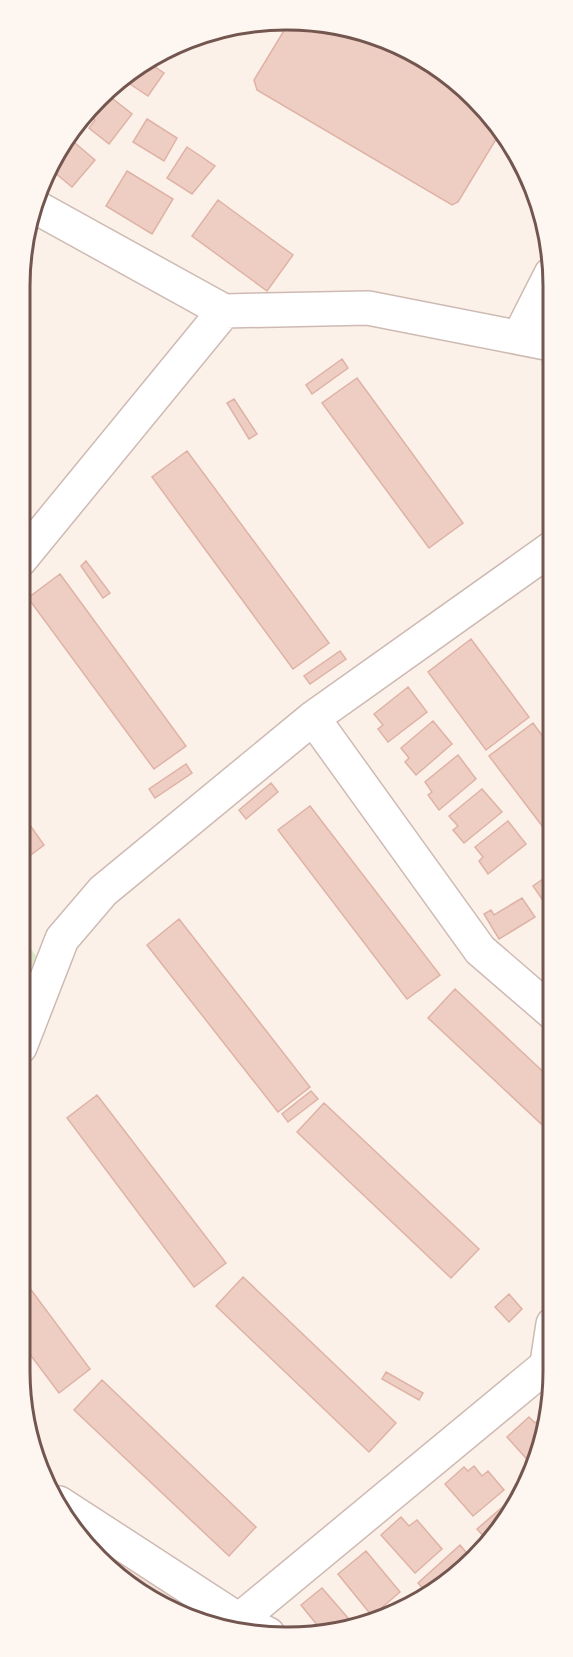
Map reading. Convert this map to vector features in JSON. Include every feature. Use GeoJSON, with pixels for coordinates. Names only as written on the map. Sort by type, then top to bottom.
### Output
{"type":"FeatureCollection","features":[{"type":"Feature","properties":{"kind":"street"},"geometry":{"type":"LineString","coordinates":[[42,210],[224,311],[368,308],[543,342]]}},
{"type":"Feature","properties":{"kind":"street"},"geometry":{"type":"LineString","coordinates":[[519,337],[543,290]]}},
{"type":"Feature","properties":{"kind":"street"},"geometry":{"type":"LineString","coordinates":[[30,548],[224,311]]}},
{"type":"Feature","properties":{"kind":"street"},"geometry":{"type":"LineString","coordinates":[[30,1021],[62,939],[103,891],[313,718],[543,554]]}},
{"type":"Feature","properties":{"kind":"street"},"geometry":{"type":"LineString","coordinates":[[313,718],[480,950],[543,1004]]}},
{"type":"Feature","properties":{"kind":"street"},"geometry":{"type":"LineString","coordinates":[[239,1620],[543,1367]]}},
{"type":"Feature","properties":{"kind":"street"},"geometry":{"type":"LineString","coordinates":[[72,1511],[247,1624]]}},
{"type":"Feature","properties":{"kind":"shaded area"},"geometry":{"type":"Polygon","coordinates":[[[109,1556],[188,1607],[144,1584],[109,1556]]]}},
{"type":"Feature","properties":{"kind":"green space"},"geometry":{"type":"Polygon","coordinates":[[[30,948],[36,956],[30,971],[30,948]]]}},
{"type":"Feature","properties":{"kind":"building"},"geometry":{"type":"Polygon","coordinates":[[[284,30],[337,35],[398,55],[433,76],[468,105],[496,139],[458,202],[452,205],[257,90],[254,80],[284,30]]]}},
{"type":"Feature","properties":{"kind":"building"},"geometry":{"type":"Polygon","coordinates":[[[154,66],[164,73],[148,96],[129,84],[154,66]]]}},
{"type":"Feature","properties":{"kind":"building"},"geometry":{"type":"Polygon","coordinates":[[[112,98],[132,114],[109,144],[89,128],[95,120],[93,118],[112,98]]]}},
{"type":"Feature","properties":{"kind":"building"},"geometry":{"type":"Polygon","coordinates":[[[147,119],[177,138],[164,161],[133,142],[147,119]]]}},
{"type":"Feature","properties":{"kind":"building"},"geometry":{"type":"Polygon","coordinates":[[[74,142],[95,160],[72,187],[56,174],[74,142]]]}},
{"type":"Feature","properties":{"kind":"building"},"geometry":{"type":"Polygon","coordinates":[[[187,147],[215,166],[192,194],[167,178],[187,147]]]}},
{"type":"Feature","properties":{"kind":"building"},"geometry":{"type":"Polygon","coordinates":[[[127,171],[173,199],[152,234],[106,206],[127,171]]]}},
{"type":"Feature","properties":{"kind":"building"},"geometry":{"type":"Polygon","coordinates":[[[218,200],[293,255],[267,291],[192,236],[218,200]]]}},
{"type":"Feature","properties":{"kind":"building"},"geometry":{"type":"Polygon","coordinates":[[[342,359],[348,368],[312,394],[306,385],[342,359]]]}},
{"type":"Feature","properties":{"kind":"building"},"geometry":{"type":"Polygon","coordinates":[[[357,378],[463,523],[429,548],[322,403],[357,378]]]}},
{"type":"Feature","properties":{"kind":"building"},"geometry":{"type":"Polygon","coordinates":[[[234,399],[257,434],[249,439],[227,403],[234,399]]]}},
{"type":"Feature","properties":{"kind":"building"},"geometry":{"type":"Polygon","coordinates":[[[187,451],[329,643],[293,669],[152,477],[187,451]]]}},
{"type":"Feature","properties":{"kind":"building"},"geometry":{"type":"Polygon","coordinates":[[[86,561],[110,593],[103,598],[81,566],[86,561]]]}},
{"type":"Feature","properties":{"kind":"building"},"geometry":{"type":"Polygon","coordinates":[[[60,574],[186,746],[154,769],[30,601],[30,596],[60,574]]]}},
{"type":"Feature","properties":{"kind":"building"},"geometry":{"type":"Polygon","coordinates":[[[471,639],[529,717],[486,750],[428,672],[471,639]]]}},
{"type":"Feature","properties":{"kind":"building"},"geometry":{"type":"Polygon","coordinates":[[[340,651],[346,659],[310,684],[304,676],[340,651]]]}},
{"type":"Feature","properties":{"kind":"building"},"geometry":{"type":"Polygon","coordinates":[[[408,687],[427,712],[388,742],[378,729],[383,725],[374,714],[408,687]]]}},
{"type":"Feature","properties":{"kind":"building"},"geometry":{"type":"Polygon","coordinates":[[[433,721],[452,744],[416,775],[405,762],[409,758],[401,748],[433,721]]]}},
{"type":"Feature","properties":{"kind":"building"},"geometry":{"type":"Polygon","coordinates":[[[533,723],[543,737],[543,827],[489,756],[533,723]]]}},
{"type":"Feature","properties":{"kind":"building"},"geometry":{"type":"Polygon","coordinates":[[[458,755],[476,779],[439,810],[428,795],[432,792],[425,782],[458,755]]]}},
{"type":"Feature","properties":{"kind":"building"},"geometry":{"type":"Polygon","coordinates":[[[186,764],[192,773],[155,798],[149,789],[186,764]]]}},
{"type":"Feature","properties":{"kind":"building"},"geometry":{"type":"Polygon","coordinates":[[[271,783],[278,792],[246,819],[239,810],[271,783]]]}},
{"type":"Feature","properties":{"kind":"building"},"geometry":{"type":"Polygon","coordinates":[[[482,789],[502,812],[464,843],[453,830],[458,826],[449,816],[482,789]]]}},
{"type":"Feature","properties":{"kind":"building"},"geometry":{"type":"Polygon","coordinates":[[[310,806],[440,975],[407,999],[278,830],[310,806]]]}},
{"type":"Feature","properties":{"kind":"building"},"geometry":{"type":"Polygon","coordinates":[[[508,821],[526,844],[488,874],[479,861],[483,857],[475,847],[508,821]]]}},
{"type":"Feature","properties":{"kind":"building"},"geometry":{"type":"Polygon","coordinates":[[[30,825],[44,845],[30,856],[30,825]]]}},
{"type":"Feature","properties":{"kind":"building"},"geometry":{"type":"Polygon","coordinates":[[[543,879],[543,900],[533,886],[543,879]]]}},
{"type":"Feature","properties":{"kind":"building"},"geometry":{"type":"Polygon","coordinates":[[[522,898],[535,917],[499,939],[484,914],[491,910],[494,915],[522,898]]]}},
{"type":"Feature","properties":{"kind":"building"},"geometry":{"type":"Polygon","coordinates":[[[179,919],[310,1087],[278,1112],[147,945],[179,919]]]}},
{"type":"Feature","properties":{"kind":"building"},"geometry":{"type":"Polygon","coordinates":[[[455,989],[543,1072],[543,1126],[428,1018],[455,989]]]}},
{"type":"Feature","properties":{"kind":"building"},"geometry":{"type":"Polygon","coordinates":[[[311,1091],[318,1099],[288,1122],[282,1114],[311,1091]]]}},
{"type":"Feature","properties":{"kind":"building"},"geometry":{"type":"Polygon","coordinates":[[[97,1095],[226,1263],[194,1287],[67,1118],[97,1095]]]}},
{"type":"Feature","properties":{"kind":"building"},"geometry":{"type":"Polygon","coordinates":[[[324,1103],[479,1249],[451,1278],[297,1132],[324,1103]]]}},
{"type":"Feature","properties":{"kind":"building"},"geometry":{"type":"Polygon","coordinates":[[[243,1277],[396,1423],[369,1452],[216,1306],[243,1277]]]}},
{"type":"Feature","properties":{"kind":"building"},"geometry":{"type":"Polygon","coordinates":[[[30,1288],[90,1369],[59,1393],[30,1354],[30,1288]]]}},
{"type":"Feature","properties":{"kind":"building"},"geometry":{"type":"Polygon","coordinates":[[[509,1294],[522,1309],[509,1322],[495,1307],[509,1294]]]}},
{"type":"Feature","properties":{"kind":"building"},"geometry":{"type":"Polygon","coordinates":[[[386,1372],[423,1393],[419,1400],[382,1379],[386,1372]]]}},
{"type":"Feature","properties":{"kind":"building"},"geometry":{"type":"Polygon","coordinates":[[[102,1380],[256,1527],[229,1556],[74,1410],[102,1380]]]}},
{"type":"Feature","properties":{"kind":"building"},"geometry":{"type":"Polygon","coordinates":[[[529,1417],[535,1423],[538,1420],[527,1459],[507,1437],[529,1417]]]}},
{"type":"Feature","properties":{"kind":"building"},"geometry":{"type":"Polygon","coordinates":[[[474,1466],[482,1476],[488,1471],[504,1490],[473,1516],[445,1484],[464,1467],[468,1471],[474,1466]]]}},
{"type":"Feature","properties":{"kind":"building"},"geometry":{"type":"Polygon","coordinates":[[[505,1504],[483,1535],[477,1529],[505,1504]]]}},
{"type":"Feature","properties":{"kind":"building"},"geometry":{"type":"Polygon","coordinates":[[[401,1517],[409,1526],[417,1520],[442,1549],[415,1573],[381,1535],[401,1517]]]}},
{"type":"Feature","properties":{"kind":"building"},"geometry":{"type":"Polygon","coordinates":[[[460,1545],[467,1553],[423,1588],[418,1583],[460,1545]]]}},
{"type":"Feature","properties":{"kind":"building"},"geometry":{"type":"Polygon","coordinates":[[[366,1551],[400,1592],[381,1609],[369,1613],[338,1574],[366,1551]]]}},
{"type":"Feature","properties":{"kind":"building"},"geometry":{"type":"Polygon","coordinates":[[[322,1588],[349,1619],[317,1625],[301,1605],[322,1588]]]}}]}
